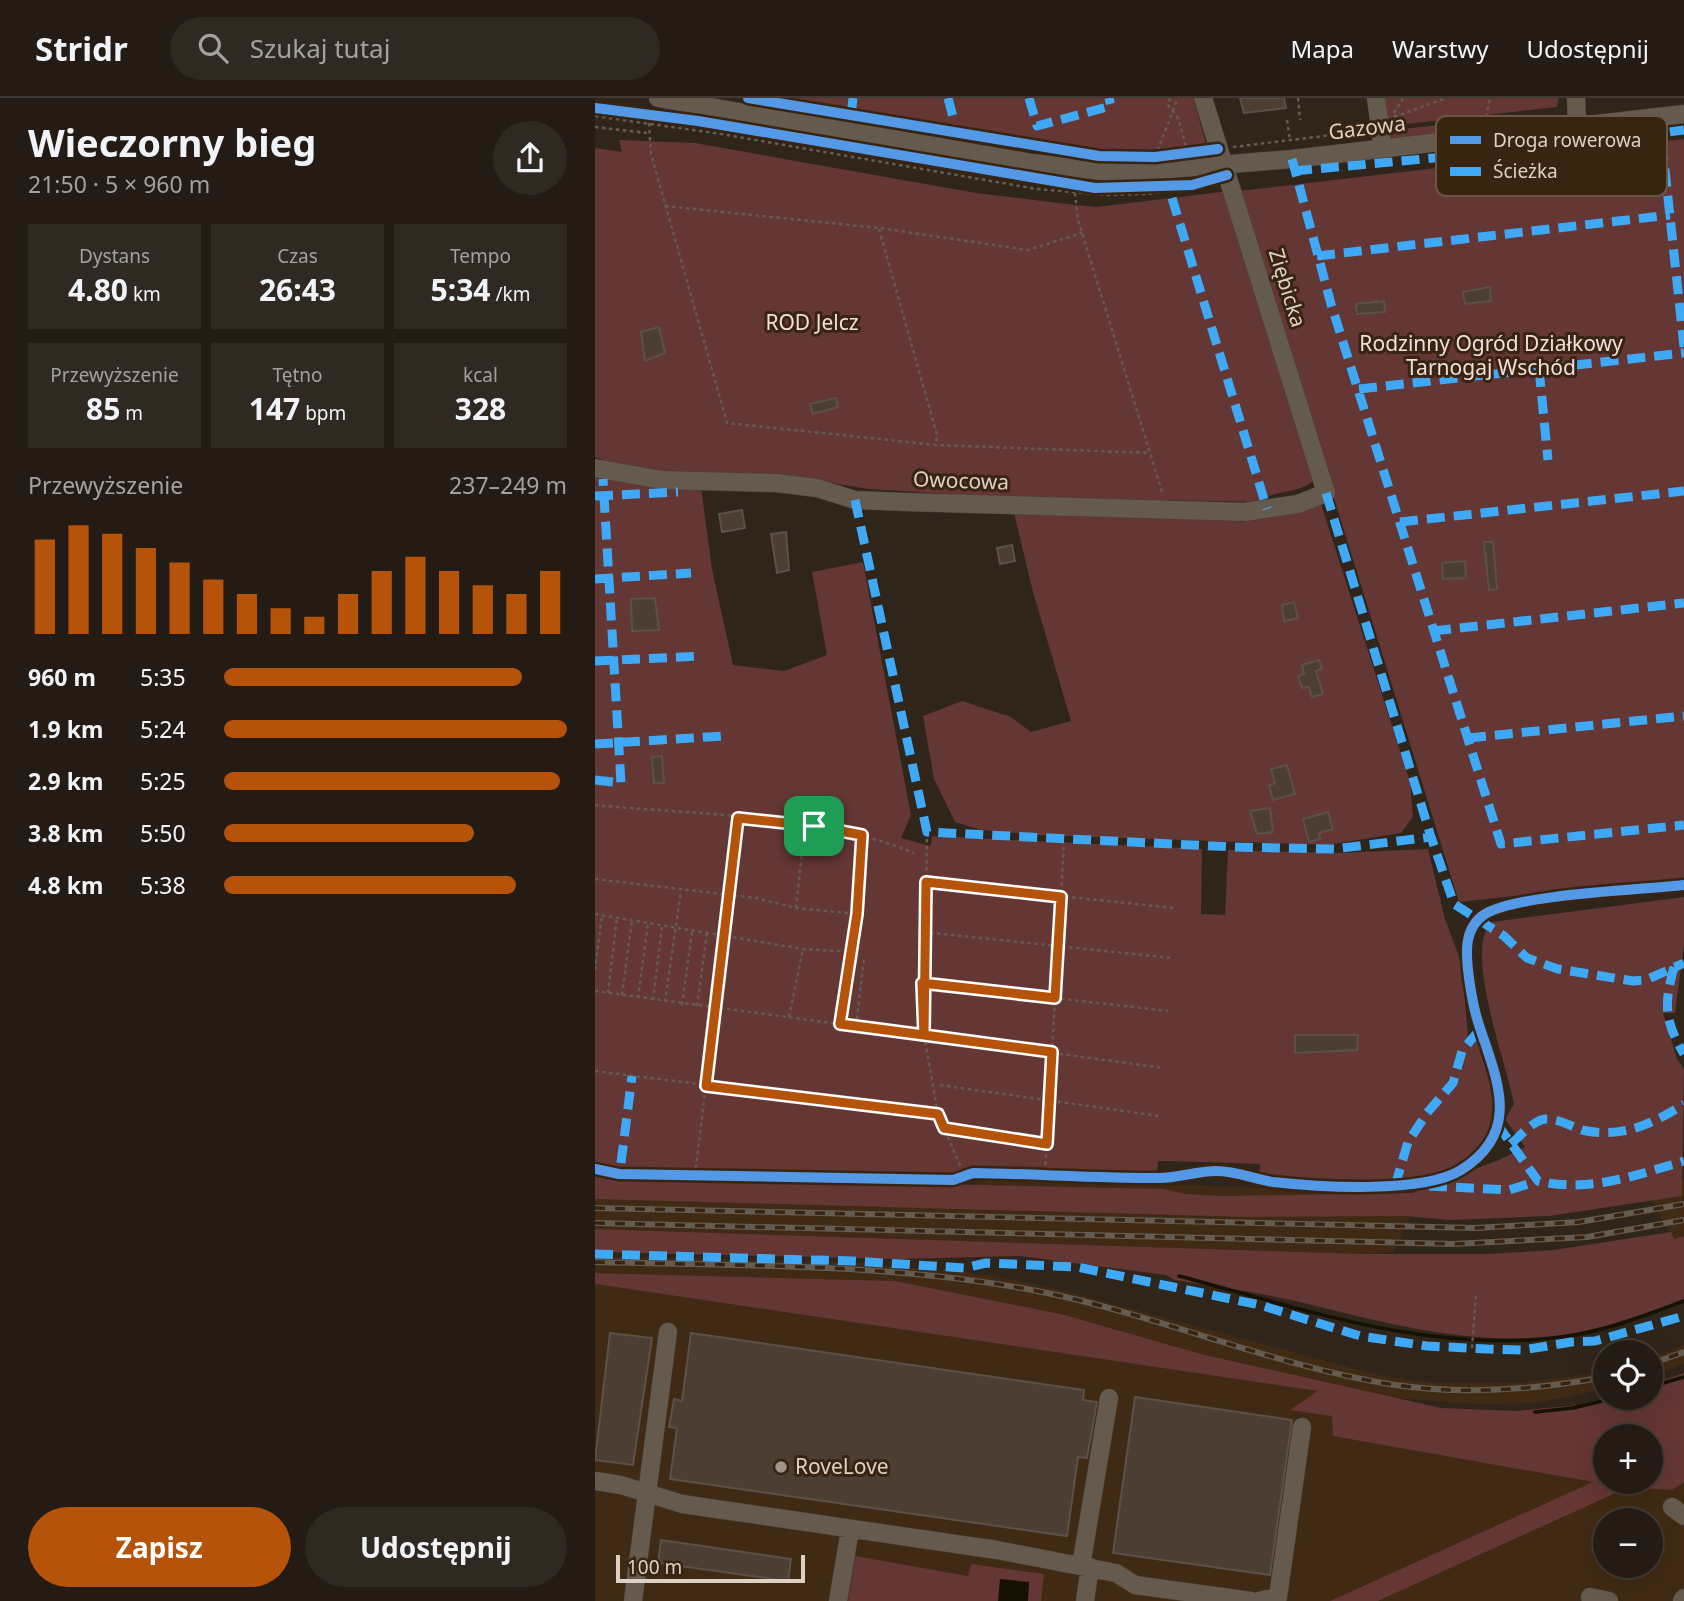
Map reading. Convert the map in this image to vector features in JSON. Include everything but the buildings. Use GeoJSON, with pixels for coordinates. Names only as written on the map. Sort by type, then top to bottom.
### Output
{"type":"FeatureCollection","features":[{"type":"Feature","properties":{"kind":"street","name":"Gazowa"},"geometry":{"type":"LineString","coordinates":[[658,98],[1094,172],[1195,172],[1223,166],[1436,142]]}},
{"type":"Feature","properties":{"kind":"street","name":"Ziębicka"},"geometry":{"type":"LineString","coordinates":[[1203,98],[1327,492]]}},
{"type":"Feature","properties":{"kind":"street"},"geometry":{"type":"LineString","coordinates":[[1376,98],[1383,149]]}},
{"type":"Feature","properties":{"kind":"street"},"geometry":{"type":"LineString","coordinates":[[1576,98],[1577,116]]}},
{"type":"Feature","properties":{"kind":"street","name":"Gazowa"},"geometry":{"type":"LineString","coordinates":[[1665,116],[1684,114]]}},
{"type":"Feature","properties":{"kind":"street","name":"Owocowa"},"geometry":{"type":"LineString","coordinates":[[595,468],[662,480],[776,483],[817,488],[855,500],[905,502],[1245,512],[1297,504],[1327,492]]}},
{"type":"Feature","properties":{"kind":"street"},"geometry":{"type":"LineString","coordinates":[[633,1601],[668,1332]]}},
{"type":"Feature","properties":{"kind":"street"},"geometry":{"type":"LineString","coordinates":[[1085,1601],[1086,1566],[1109,1398]]}},
{"type":"Feature","properties":{"kind":"street"},"geometry":{"type":"LineString","coordinates":[[1259,1601],[1282,1599],[1302,1427]]}},
{"type":"Feature","properties":{"kind":"street"},"geometry":{"type":"LineString","coordinates":[[595,1481],[682,1504],[997,1550],[1116,1573],[1135,1585],[1251,1601]]}},
{"type":"Feature","properties":{"kind":"street"},"geometry":{"type":"LineString","coordinates":[[838,1601],[850,1530]]}},
{"type":"Feature","properties":{"kind":"street"},"geometry":{"type":"LineString","coordinates":[[1590,1597],[1609,1601]]}},
{"type":"Feature","properties":{"kind":"path"},"geometry":{"type":"LineString","coordinates":[[1170,98],[1168,105],[1178,118],[1195,172]]}},
{"type":"Feature","properties":{"kind":"path"},"geometry":{"type":"LineString","coordinates":[[1155,156],[1178,98]]}},
{"type":"Feature","properties":{"kind":"path"},"geometry":{"type":"LineString","coordinates":[[1298,98],[1300,120]]}},
{"type":"Feature","properties":{"kind":"path"},"geometry":{"type":"LineString","coordinates":[[1391,122],[1403,98]]}},
{"type":"Feature","properties":{"kind":"path"},"geometry":{"type":"LineString","coordinates":[[1394,117],[1446,98]]}},
{"type":"Feature","properties":{"kind":"path"},"geometry":{"type":"LineString","coordinates":[[1486,116],[1490,98]]}},
{"type":"Feature","properties":{"kind":"path"},"geometry":{"type":"LineString","coordinates":[[595,108],[698,121],[1074,185],[1144,188],[1195,172]]}},
{"type":"Feature","properties":{"kind":"path"},"geometry":{"type":"LineString","coordinates":[[595,116],[1075,193],[1171,194],[1195,172]]}},
{"type":"Feature","properties":{"kind":"path"},"geometry":{"type":"LineString","coordinates":[[1287,120],[1290,140]]}},
{"type":"Feature","properties":{"kind":"path"},"geometry":{"type":"LineString","coordinates":[[649,123],[647,133],[665,205],[727,423],[936,445],[1150,453]]}},
{"type":"Feature","properties":{"kind":"path"},"geometry":{"type":"LineString","coordinates":[[595,127],[647,133]]}},
{"type":"Feature","properties":{"kind":"path"},"geometry":{"type":"LineString","coordinates":[[1226,148],[1375,130]]}},
{"type":"Feature","properties":{"kind":"path"},"geometry":{"type":"LineString","coordinates":[[1075,193],[1082,233],[1165,503]]}},
{"type":"Feature","properties":{"kind":"path"},"geometry":{"type":"LineString","coordinates":[[665,205],[879,228],[1028,250],[1082,233]]}},
{"type":"Feature","properties":{"kind":"path"},"geometry":{"type":"LineString","coordinates":[[879,228],[937,435],[936,445]]}},
{"type":"Feature","properties":{"kind":"path"},"geometry":{"type":"LineString","coordinates":[[595,805],[805,825],[862,835],[914,853]]}},
{"type":"Feature","properties":{"kind":"path"},"geometry":{"type":"LineString","coordinates":[[695,1175],[738,818]]}},
{"type":"Feature","properties":{"kind":"path"},"geometry":{"type":"LineString","coordinates":[[796,908],[805,825]]}},
{"type":"Feature","properties":{"kind":"path"},"geometry":{"type":"LineString","coordinates":[[927,832],[922,983],[924,1035],[938,1114],[965,1177]]}},
{"type":"Feature","properties":{"kind":"path"},"geometry":{"type":"LineString","coordinates":[[840,1024],[857,914],[862,835]]}},
{"type":"Feature","properties":{"kind":"path"},"geometry":{"type":"LineString","coordinates":[[1045,1171],[1064,843]]}},
{"type":"Feature","properties":{"kind":"path"},"geometry":{"type":"LineString","coordinates":[[595,879],[729,896],[796,908],[857,914]]}},
{"type":"Feature","properties":{"kind":"path"},"geometry":{"type":"LineString","coordinates":[[926,882],[1174,908]]}},
{"type":"Feature","properties":{"kind":"path"},"geometry":{"type":"LineString","coordinates":[[665,1002],[681,890]]}},
{"type":"Feature","properties":{"kind":"path"},"geometry":{"type":"LineString","coordinates":[[595,914],[803,949],[851,952]]}},
{"type":"Feature","properties":{"kind":"path"},"geometry":{"type":"LineString","coordinates":[[595,970],[603,915]]}},
{"type":"Feature","properties":{"kind":"path"},"geometry":{"type":"LineString","coordinates":[[608,993],[617,917]]}},
{"type":"Feature","properties":{"kind":"path"},"geometry":{"type":"LineString","coordinates":[[622,995],[632,920]]}},
{"type":"Feature","properties":{"kind":"path"},"geometry":{"type":"LineString","coordinates":[[638,998],[648,923]]}},
{"type":"Feature","properties":{"kind":"path"},"geometry":{"type":"LineString","coordinates":[[653,1000],[662,926]]}},
{"type":"Feature","properties":{"kind":"path"},"geometry":{"type":"LineString","coordinates":[[682,1005],[692,931]]}},
{"type":"Feature","properties":{"kind":"path"},"geometry":{"type":"LineString","coordinates":[[923,932],[1172,958]]}},
{"type":"Feature","properties":{"kind":"path"},"geometry":{"type":"LineString","coordinates":[[697,1006],[707,933]]}},
{"type":"Feature","properties":{"kind":"path"},"geometry":{"type":"LineString","coordinates":[[789,1017],[803,949]]}},
{"type":"Feature","properties":{"kind":"path"},"geometry":{"type":"LineString","coordinates":[[856,1026],[864,960]]}},
{"type":"Feature","properties":{"kind":"path"},"geometry":{"type":"LineString","coordinates":[[922,983],[1168,1012]]}},
{"type":"Feature","properties":{"kind":"path"},"geometry":{"type":"LineString","coordinates":[[595,991],[682,1005],[1164,1068]]}},
{"type":"Feature","properties":{"kind":"path"},"geometry":{"type":"LineString","coordinates":[[595,1071],[938,1114]]}},
{"type":"Feature","properties":{"kind":"path"},"geometry":{"type":"LineString","coordinates":[[940,1085],[1160,1116]]}},
{"type":"Feature","properties":{"kind":"path"},"geometry":{"type":"LineString","coordinates":[[944,1128],[1047,1144]]}},
{"type":"Feature","properties":{"kind":"path"},"geometry":{"type":"LineString","coordinates":[[1472,1348],[1476,1293]]}},
{"type":"Feature","properties":{"kind":"shaded area"},"geometry":{"type":"Polygon","coordinates":[[[977,1177],[1421,1194],[1394,1252],[1363,1254],[595,1229],[595,1179],[977,1189],[977,1177]]]}},
{"type":"Feature","properties":{"kind":"shaded area"},"geometry":{"type":"Polygon","coordinates":[[[1684,1180],[1684,1236],[1674,1239],[1647,1192],[1684,1180]]]}},
{"type":"Feature","properties":{"kind":"shaded area"},"geometry":{"type":"Polygon","coordinates":[[[595,1256],[858,1263],[989,1275],[1053,1288],[1378,1375],[1422,1382],[1519,1383],[1593,1374],[1593,1391],[1535,1403],[1477,1404],[1392,1398],[1201,1354],[1061,1314],[895,1281],[595,1273],[595,1256]]]}},
{"type":"Feature","properties":{"kind":"shaded area"},"geometry":{"type":"Polygon","coordinates":[[[595,1284],[1319,1391],[1437,1454],[1593,1482],[1330,1601],[595,1601],[595,1284]]]}},
{"type":"Feature","properties":{"kind":"shaded area"},"geometry":{"type":"Polygon","coordinates":[[[1684,1345],[1684,1364],[1663,1371],[1663,1354],[1684,1345]]]}},
{"type":"Feature","properties":{"kind":"shaded area"},"geometry":{"type":"Polygon","coordinates":[[[1684,1482],[1684,1601],[1378,1601],[1615,1494],[1663,1494],[1663,1487],[1672,1490],[1684,1482]]]}},
{"type":"Feature","properties":{"kind":"shaded area"},"geometry":{"type":"Polygon","coordinates":[[[1000,1579],[1029,1582],[1028,1601],[998,1601],[1000,1579]]]}},
{"type":"Feature","properties":{"kind":"green space"},"geometry":{"type":"Polygon","coordinates":[[[762,98],[1193,98],[1206,143],[1202,150],[1193,151],[1127,155],[1079,152],[762,98]]]}},
{"type":"Feature","properties":{"kind":"green space"},"geometry":{"type":"Polygon","coordinates":[[[1384,98],[1559,98],[1557,107],[1477,116],[1436,116],[1436,121],[1389,126],[1384,98]]]}},
{"type":"Feature","properties":{"kind":"green space"},"geometry":{"type":"Polygon","coordinates":[[[1436,125],[1436,135],[1393,139],[1385,131],[1436,125]]]}},
{"type":"Feature","properties":{"kind":"green space","name":"Rodzinny Ogród Działkowy Tarnogaj Wschód"},"geometry":{"type":"Polygon","coordinates":[[[1684,139],[1684,878],[1459,902],[1239,191],[1436,168],[1436,196],[1667,196],[1667,141],[1684,139]]]}},
{"type":"Feature","properties":{"kind":"green space","name":"ROD Jelcz"},"geometry":{"type":"Polygon","coordinates":[[[619,140],[695,143],[976,193],[1097,207],[1229,191],[1318,477],[1304,487],[1257,502],[997,497],[869,489],[812,480],[634,471],[595,457],[595,148],[622,152],[619,140]]]}},
{"type":"Feature","properties":{"kind":"green space"},"geometry":{"type":"Polygon","coordinates":[[[595,474],[603,479],[608,477],[660,489],[701,487],[712,569],[733,665],[784,671],[827,655],[812,572],[863,562],[911,815],[901,838],[931,846],[932,836],[1202,849],[1201,914],[1225,915],[1228,850],[1338,853],[1428,849],[1445,919],[1462,965],[1468,1036],[1480,1039],[1494,1080],[1494,1122],[1478,1151],[1450,1169],[1414,1179],[1373,1182],[1259,1176],[1260,1164],[1169,1161],[1158,1161],[1157,1174],[967,1170],[958,1176],[612,1168],[595,1164],[595,474]]]}},
{"type":"Feature","properties":{"kind":"green space"},"geometry":{"type":"Polygon","coordinates":[[[1321,504],[1410,782],[1413,817],[1401,833],[1328,845],[1036,835],[981,830],[955,822],[934,779],[923,716],[962,701],[1011,717],[1031,732],[1071,721],[1033,592],[1013,509],[1233,517],[1240,522],[1321,504]]]}},
{"type":"Feature","properties":{"kind":"green space"},"geometry":{"type":"Polygon","coordinates":[[[1684,897],[1684,945],[1675,1013],[1663,1013],[1677,1059],[1684,1069],[1682,1196],[1549,1216],[1448,1220],[1406,1216],[1247,1217],[595,1199],[595,1177],[1164,1189],[1185,1194],[1221,1196],[1412,1193],[1499,1160],[1525,1147],[1505,1119],[1514,1104],[1484,981],[1484,936],[1492,922],[1684,897]]]}},
{"type":"Feature","properties":{"kind":"green space"},"geometry":{"type":"Polygon","coordinates":[[[595,1229],[1363,1254],[1488,1254],[1554,1250],[1671,1232],[1674,1239],[1684,1236],[1684,1299],[1593,1329],[1555,1336],[1508,1339],[1452,1334],[1398,1325],[1281,1298],[1175,1280],[1166,1275],[1020,1256],[899,1259],[595,1252],[595,1229]]]}},
{"type":"Feature","properties":{"kind":"green space"},"geometry":{"type":"Polygon","coordinates":[[[595,1273],[895,1281],[1061,1314],[1201,1354],[1441,1408],[1516,1411],[1593,1401],[1593,1410],[1663,1410],[1663,1380],[1684,1373],[1684,1482],[1672,1490],[1663,1490],[1663,1424],[1593,1424],[1593,1482],[1333,1436],[1332,1416],[1290,1410],[1318,1391],[595,1284],[595,1273]]]}},
{"type":"Feature","properties":{"kind":"green space"},"geometry":{"type":"Polygon","coordinates":[[[1593,1482],[1593,1494],[1614,1494],[1378,1601],[1330,1601],[1593,1482]]]}},
{"type":"Feature","properties":{"kind":"green space"},"geometry":{"type":"Polygon","coordinates":[[[855,1556],[968,1576],[971,1564],[1044,1574],[1041,1601],[848,1601],[855,1556]]]}},
{"type":"Feature","properties":{"kind":"waterway"},"geometry":{"type":"LineString","coordinates":[[1179,1276],[1367,1325],[1463,1339],[1512,1341],[1577,1335],[1624,1323],[1684,1301]]}},
{"type":"Feature","properties":{"kind":"waterway"},"geometry":{"type":"LineString","coordinates":[[1663,1383],[1684,1377]]}},
{"type":"Feature","properties":{"kind":"waterway"},"geometry":{"type":"LineString","coordinates":[[1535,1412],[1593,1403]]}},
{"type":"Feature","properties":{"kind":"railway"},"geometry":{"type":"LineString","coordinates":[[595,1208],[1476,1228],[1579,1222],[1684,1204]]}},
{"type":"Feature","properties":{"kind":"railway"},"geometry":{"type":"LineString","coordinates":[[595,1223],[1454,1244],[1587,1237],[1684,1220]]}},
{"type":"Feature","properties":{"kind":"railway"},"geometry":{"type":"LineString","coordinates":[[595,1262],[814,1267],[978,1281],[1078,1300],[1258,1353],[1395,1385],[1447,1390],[1500,1390],[1593,1379]]}},
{"type":"Feature","properties":{"kind":"railway"},"geometry":{"type":"LineString","coordinates":[[1663,1359],[1684,1352]]}},
{"type":"Feature","properties":{"kind":"marked path"},"geometry":{"type":"LineString","coordinates":[[851,116],[853,98]]}},
{"type":"Feature","properties":{"kind":"marked path"},"geometry":{"type":"LineString","coordinates":[[948,98],[953,117],[951,133]]}},
{"type":"Feature","properties":{"kind":"marked path"},"geometry":{"type":"LineString","coordinates":[[1029,98],[1037,126],[1111,106],[1109,98]]}},
{"type":"Feature","properties":{"kind":"marked path"},"geometry":{"type":"LineString","coordinates":[[1667,132],[1684,130]]}},
{"type":"Feature","properties":{"kind":"marked path"},"geometry":{"type":"LineString","coordinates":[[1294,171],[1436,158]]}},
{"type":"Feature","properties":{"kind":"marked path"},"geometry":{"type":"LineString","coordinates":[[1292,159],[1331,304],[1501,844],[1684,825]]}},
{"type":"Feature","properties":{"kind":"marked path"},"geometry":{"type":"LineString","coordinates":[[1667,189],[1684,347]]}},
{"type":"Feature","properties":{"kind":"marked path"},"geometry":{"type":"LineString","coordinates":[[1172,198],[1267,509]]}},
{"type":"Feature","properties":{"kind":"marked path"},"geometry":{"type":"LineString","coordinates":[[1317,256],[1670,215]]}},
{"type":"Feature","properties":{"kind":"marked path"},"geometry":{"type":"LineString","coordinates":[[1359,389],[1684,353]]}},
{"type":"Feature","properties":{"kind":"marked path"},"geometry":{"type":"LineString","coordinates":[[1539,369],[1548,460]]}},
{"type":"Feature","properties":{"kind":"marked path"},"geometry":{"type":"LineString","coordinates":[[595,780],[621,783],[603,479]]}},
{"type":"Feature","properties":{"kind":"marked path"},"geometry":{"type":"LineString","coordinates":[[1400,522],[1684,491]]}},
{"type":"Feature","properties":{"kind":"marked path"},"geometry":{"type":"LineString","coordinates":[[595,496],[678,492]]}},
{"type":"Feature","properties":{"kind":"marked path"},"geometry":{"type":"LineString","coordinates":[[1326,493],[1454,904],[1504,936],[1527,958],[1558,969],[1633,981],[1646,980],[1684,963]]}},
{"type":"Feature","properties":{"kind":"marked path"},"geometry":{"type":"LineString","coordinates":[[855,500],[927,832],[1234,847],[1334,849],[1431,837]]}},
{"type":"Feature","properties":{"kind":"marked path"},"geometry":{"type":"LineString","coordinates":[[595,579],[691,573]]}},
{"type":"Feature","properties":{"kind":"marked path"},"geometry":{"type":"LineString","coordinates":[[1433,631],[1684,603]]}},
{"type":"Feature","properties":{"kind":"marked path"},"geometry":{"type":"LineString","coordinates":[[595,661],[702,656]]}},
{"type":"Feature","properties":{"kind":"marked path"},"geometry":{"type":"LineString","coordinates":[[1468,738],[1684,716]]}},
{"type":"Feature","properties":{"kind":"marked path"},"geometry":{"type":"LineString","coordinates":[[595,744],[724,736]]}},
{"type":"Feature","properties":{"kind":"marked path"},"geometry":{"type":"LineString","coordinates":[[1674,967],[1667,1002],[1669,1021],[1684,1054]]}},
{"type":"Feature","properties":{"kind":"marked path"},"geometry":{"type":"LineString","coordinates":[[1395,1186],[1408,1142],[1427,1113],[1453,1083],[1462,1051],[1480,1029]]}},
{"type":"Feature","properties":{"kind":"marked path"},"geometry":{"type":"LineString","coordinates":[[621,1163],[632,1076]]}},
{"type":"Feature","properties":{"kind":"marked path"},"geometry":{"type":"LineString","coordinates":[[1511,1144],[1541,1120],[1557,1120],[1582,1130],[1610,1133],[1636,1128],[1684,1104]]}},
{"type":"Feature","properties":{"kind":"marked path"},"geometry":{"type":"LineString","coordinates":[[1497,1124],[1538,1181],[1594,1184],[1630,1177],[1684,1161]]}},
{"type":"Feature","properties":{"kind":"marked path"},"geometry":{"type":"LineString","coordinates":[[1429,1186],[1509,1190],[1538,1181]]}},
{"type":"Feature","properties":{"kind":"marked path"},"geometry":{"type":"LineString","coordinates":[[595,1254],[852,1261],[965,1268],[986,1263],[1077,1267],[1260,1305],[1360,1336],[1427,1346],[1523,1350],[1595,1341],[1684,1316]]}},
{"type":"Feature","properties":{"kind":"cycle path"},"geometry":{"type":"LineString","coordinates":[[748,98],[1099,156],[1155,157],[1218,149]]}},
{"type":"Feature","properties":{"kind":"cycle path"},"geometry":{"type":"LineString","coordinates":[[595,108],[698,121],[1095,188],[1192,185],[1227,175]]}},
{"type":"Feature","properties":{"kind":"cycle path"},"geometry":{"type":"LineString","coordinates":[[595,1169],[619,1174],[953,1180],[973,1173],[1159,1178],[1216,1171],[1273,1182],[1342,1187],[1397,1186],[1444,1178],[1461,1170],[1480,1155],[1492,1139],[1498,1122],[1498,1086],[1477,1020],[1468,971],[1468,940],[1476,922],[1485,914],[1502,907],[1551,897],[1684,885]]}},
{"type":"Feature","properties":{"kind":"place","name":"RoveLove"},"geometry":{"type":"Point","coordinates":[781,1467]}},
{"type":"Feature","properties":{"kind":"route"},"geometry":{"type":"LineString","coordinates":[[814,826],[738,818],[706,1086],[938,1114],[944,1128],[1047,1144],[1052,1052],[924,1035],[922,983],[926,882],[1061,897],[1055,998],[922,983],[924,1035],[840,1024],[857,914],[862,835],[814,826]]}}]}
